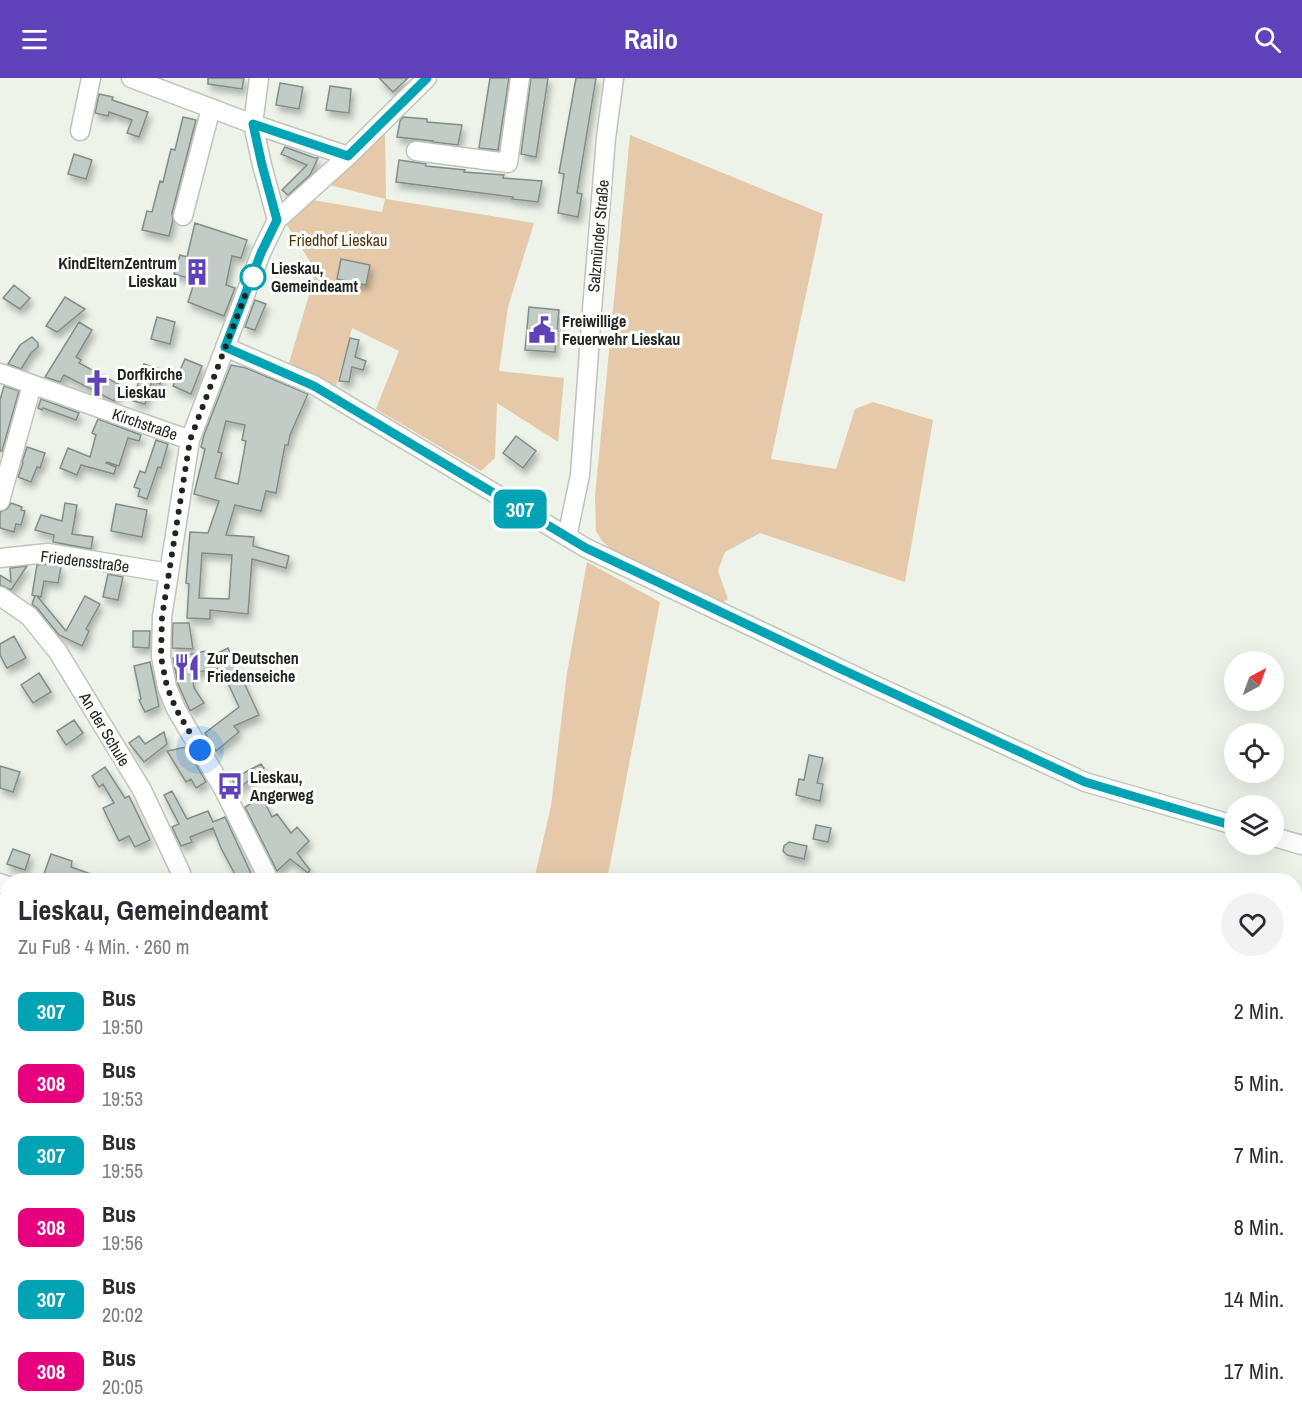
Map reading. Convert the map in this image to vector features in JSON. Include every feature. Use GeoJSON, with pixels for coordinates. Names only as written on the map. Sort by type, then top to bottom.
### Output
{"type":"FeatureCollection","features":[{"type":"Feature","properties":{"kind":"street"},"geometry":{"type":"LineString","coordinates":[[80,131],[92,78]]}},
{"type":"Feature","properties":{"kind":"street"},"geometry":{"type":"LineString","coordinates":[[131,78],[253,124],[348,156]]}},
{"type":"Feature","properties":{"kind":"street"},"geometry":{"type":"LineString","coordinates":[[259,78],[253,124],[277,220]]}},
{"type":"Feature","properties":{"kind":"street"},"geometry":{"type":"LineString","coordinates":[[266,873],[225,790],[176,709],[167,687],[161,657],[162,617],[190,440],[261,253],[277,220],[348,156],[427,78]]}},
{"type":"Feature","properties":{"kind":"street"},"geometry":{"type":"LineString","coordinates":[[416,151],[508,163],[520,78]]}},
{"type":"Feature","properties":{"kind":"street","name":"Salzmünder Straße"},"geometry":{"type":"LineString","coordinates":[[567,537],[580,475],[605,149],[614,78]]}},
{"type":"Feature","properties":{"kind":"street"},"geometry":{"type":"LineString","coordinates":[[183,216],[211,108]]}},
{"type":"Feature","properties":{"kind":"street"},"geometry":{"type":"LineString","coordinates":[[225,347],[314,386],[586,548],[853,675],[1085,782],[1224,822]]}},
{"type":"Feature","properties":{"kind":"street","name":"Kirchstraße"},"geometry":{"type":"LineString","coordinates":[[0,373],[190,440]]}},
{"type":"Feature","properties":{"kind":"street"},"geometry":{"type":"LineString","coordinates":[[0,501],[32,385]]}},
{"type":"Feature","properties":{"kind":"street","name":"Friedensstraße"},"geometry":{"type":"LineString","coordinates":[[0,558],[48,553],[169,573]]}},
{"type":"Feature","properties":{"kind":"street","name":"An der Schule"},"geometry":{"type":"LineString","coordinates":[[0,596],[29,616],[57,652],[142,790],[181,873]]}},
{"type":"Feature","properties":{"kind":"street"},"geometry":{"type":"LineString","coordinates":[[1284,840],[1302,845]]}},
{"type":"Feature","properties":{"kind":"green space","name":"Friedhof Lieskau"},"geometry":{"type":"Polygon","coordinates":[[[385,132],[386,199],[534,223],[508,307],[499,371],[564,378],[558,442],[497,403],[495,458],[481,471],[376,409],[399,351],[352,328],[336,386],[289,363],[316,271],[287,225],[313,200],[382,212],[385,199],[329,185],[385,132]]]}},
{"type":"Feature","properties":{"kind":"green space"},"geometry":{"type":"Polygon","coordinates":[[[630,135],[823,214],[771,459],[836,469],[855,409],[873,402],[933,420],[905,582],[760,533],[725,552],[718,571],[728,599],[721,603],[612,550],[602,541],[596,531],[595,496],[630,135]]]}},
{"type":"Feature","properties":{"kind":"green space"},"geometry":{"type":"Polygon","coordinates":[[[587,562],[660,602],[608,873],[536,873],[551,806],[567,673],[587,562]]]}},
{"type":"Feature","properties":{"kind":"building"},"geometry":{"type":"Polygon","coordinates":[[[208,78],[244,78],[242,89],[208,84],[208,78]]]}},
{"type":"Feature","properties":{"kind":"building"},"geometry":{"type":"Polygon","coordinates":[[[379,78],[408,78],[393,92],[379,78]]]}},
{"type":"Feature","properties":{"kind":"building"},"geometry":{"type":"Polygon","coordinates":[[[490,78],[509,78],[498,150],[479,148],[490,78]]]}},
{"type":"Feature","properties":{"kind":"building"},"geometry":{"type":"Polygon","coordinates":[[[531,78],[548,78],[536,157],[521,154],[531,78]]]}},
{"type":"Feature","properties":{"kind":"building"},"geometry":{"type":"Polygon","coordinates":[[[576,78],[596,78],[577,193],[582,194],[578,217],[558,213],[564,174],[559,173],[576,78]]]}},
{"type":"Feature","properties":{"kind":"building"},"geometry":{"type":"Polygon","coordinates":[[[280,83],[303,87],[299,109],[276,105],[280,83]]]}},
{"type":"Feature","properties":{"kind":"building"},"geometry":{"type":"Polygon","coordinates":[[[330,86],[351,89],[349,113],[326,110],[330,86]]]}},
{"type":"Feature","properties":{"kind":"building"},"geometry":{"type":"Polygon","coordinates":[[[99,94],[113,97],[112,100],[148,112],[139,137],[127,133],[132,120],[109,112],[108,116],[95,113],[99,94]]]}},
{"type":"Feature","properties":{"kind":"building"},"geometry":{"type":"Polygon","coordinates":[[[183,117],[196,120],[172,213],[173,220],[169,236],[142,230],[147,211],[152,212],[160,181],[163,182],[171,149],[175,150],[183,117]]]}},
{"type":"Feature","properties":{"kind":"building"},"geometry":{"type":"Polygon","coordinates":[[[403,117],[462,125],[458,145],[397,137],[403,117]]]}},
{"type":"Feature","properties":{"kind":"building"},"geometry":{"type":"Polygon","coordinates":[[[285,147],[318,158],[310,175],[288,195],[282,190],[307,165],[281,154],[285,147]]]}},
{"type":"Feature","properties":{"kind":"building"},"geometry":{"type":"Polygon","coordinates":[[[74,154],[92,160],[86,179],[68,174],[74,154]]]}},
{"type":"Feature","properties":{"kind":"building"},"geometry":{"type":"Polygon","coordinates":[[[399,160],[426,164],[426,166],[465,170],[464,172],[504,175],[503,178],[542,181],[538,202],[396,182],[399,160]]]}},
{"type":"Feature","properties":{"kind":"building","name":"KindElternZentrum Lieskau"},"geometry":{"type":"Polygon","coordinates":[[[195,223],[247,240],[241,258],[232,256],[226,285],[235,288],[224,316],[188,302],[195,280],[174,274],[180,255],[187,257],[195,223]]]}},
{"type":"Feature","properties":{"kind":"building"},"geometry":{"type":"Polygon","coordinates":[[[341,259],[370,265],[366,285],[337,279],[341,259]]]}},
{"type":"Feature","properties":{"kind":"building"},"geometry":{"type":"Polygon","coordinates":[[[14,285],[30,298],[20,309],[3,298],[14,285]]]}},
{"type":"Feature","properties":{"kind":"building"},"geometry":{"type":"Polygon","coordinates":[[[65,297],[85,309],[57,332],[46,326],[65,297]]]}},
{"type":"Feature","properties":{"kind":"building"},"geometry":{"type":"Polygon","coordinates":[[[255,300],[266,304],[255,330],[245,327],[255,300]]]}},
{"type":"Feature","properties":{"kind":"building","name":"Freiwillige Feuerwehr Lieskau"},"geometry":{"type":"Polygon","coordinates":[[[529,307],[559,310],[555,352],[525,350],[529,307]]]}},
{"type":"Feature","properties":{"kind":"building"},"geometry":{"type":"Polygon","coordinates":[[[157,317],[175,322],[170,344],[151,339],[157,317]]]}},
{"type":"Feature","properties":{"kind":"building"},"geometry":{"type":"Polygon","coordinates":[[[79,322],[92,330],[76,357],[81,360],[79,363],[122,386],[114,401],[64,375],[60,382],[45,377],[79,322]]]}},
{"type":"Feature","properties":{"kind":"building"},"geometry":{"type":"Polygon","coordinates":[[[32,337],[38,343],[38,347],[31,353],[21,369],[8,364],[20,345],[32,337]]]}},
{"type":"Feature","properties":{"kind":"building"},"geometry":{"type":"Polygon","coordinates":[[[350,338],[359,340],[355,357],[366,361],[363,370],[352,367],[349,382],[339,381],[350,338]]]}},
{"type":"Feature","properties":{"kind":"building"},"geometry":{"type":"Polygon","coordinates":[[[185,359],[202,366],[191,394],[173,386],[185,359]]]}},
{"type":"Feature","properties":{"kind":"building"},"geometry":{"type":"Polygon","coordinates":[[[144,364],[163,370],[160,384],[152,381],[145,404],[133,401],[144,364]]]}},
{"type":"Feature","properties":{"kind":"building"},"geometry":{"type":"Polygon","coordinates":[[[231,365],[246,368],[308,394],[288,445],[285,445],[276,493],[266,491],[261,511],[235,505],[226,535],[254,537],[253,546],[289,556],[286,568],[252,559],[248,614],[210,610],[210,619],[187,618],[189,584],[186,583],[190,532],[208,533],[219,501],[194,494],[205,449],[201,447],[231,365]],[[226,421],[218,452],[222,453],[215,478],[238,484],[246,441],[242,440],[245,425],[226,421]],[[202,553],[199,598],[229,599],[232,555],[202,553]]]}},
{"type":"Feature","properties":{"kind":"building"},"geometry":{"type":"Polygon","coordinates":[[[4,386],[19,391],[2,451],[0,451],[0,400],[4,386]]]}},
{"type":"Feature","properties":{"kind":"building"},"geometry":{"type":"Polygon","coordinates":[[[41,399],[79,413],[76,420],[38,408],[41,399]]]}},
{"type":"Feature","properties":{"kind":"building"},"geometry":{"type":"Polygon","coordinates":[[[98,419],[141,435],[139,441],[128,438],[119,466],[106,463],[116,467],[114,474],[81,465],[77,475],[60,468],[68,448],[90,457],[96,435],[92,433],[98,419]]]}},
{"type":"Feature","properties":{"kind":"building"},"geometry":{"type":"Polygon","coordinates":[[[516,436],[536,451],[523,468],[503,453],[516,436]]]}},
{"type":"Feature","properties":{"kind":"building"},"geometry":{"type":"Polygon","coordinates":[[[156,440],[168,444],[161,468],[158,467],[147,499],[138,496],[140,489],[134,487],[140,471],[145,473],[156,440]]]}},
{"type":"Feature","properties":{"kind":"building"},"geometry":{"type":"Polygon","coordinates":[[[27,447],[45,453],[40,468],[37,467],[31,482],[18,477],[27,447]]]}},
{"type":"Feature","properties":{"kind":"building"},"geometry":{"type":"Polygon","coordinates":[[[11,503],[22,507],[21,510],[25,511],[21,525],[16,524],[14,532],[0,528],[0,512],[7,509],[11,503]]]}},
{"type":"Feature","properties":{"kind":"building"},"geometry":{"type":"Polygon","coordinates":[[[65,503],[77,505],[72,534],[93,537],[91,549],[53,542],[54,535],[35,530],[41,515],[62,521],[65,503]]]}},
{"type":"Feature","properties":{"kind":"building"},"geometry":{"type":"Polygon","coordinates":[[[116,504],[147,510],[142,537],[111,531],[116,504]]]}},
{"type":"Feature","properties":{"kind":"building"},"geometry":{"type":"Polygon","coordinates":[[[48,564],[61,567],[58,583],[44,581],[41,597],[37,596],[66,631],[85,596],[100,604],[86,629],[89,631],[82,646],[59,635],[32,604],[35,596],[32,595],[37,565],[48,564]]]}},
{"type":"Feature","properties":{"kind":"building"},"geometry":{"type":"Polygon","coordinates":[[[27,566],[11,590],[0,585],[0,575],[11,582],[10,568],[27,566]]]}},
{"type":"Feature","properties":{"kind":"building"},"geometry":{"type":"Polygon","coordinates":[[[108,574],[123,577],[118,600],[103,597],[108,574]]]}},
{"type":"Feature","properties":{"kind":"building"},"geometry":{"type":"Polygon","coordinates":[[[173,623],[189,623],[193,649],[172,648],[173,623]]]}},
{"type":"Feature","properties":{"kind":"building"},"geometry":{"type":"Polygon","coordinates":[[[133,631],[150,631],[149,648],[133,647],[133,631]]]}},
{"type":"Feature","properties":{"kind":"building"},"geometry":{"type":"Polygon","coordinates":[[[14,636],[26,658],[7,668],[0,655],[0,644],[14,636]]]}},
{"type":"Feature","properties":{"kind":"building"},"geometry":{"type":"Polygon","coordinates":[[[228,648],[259,715],[234,726],[239,732],[216,751],[205,733],[239,707],[221,668],[192,673],[194,688],[204,703],[190,711],[178,684],[173,658],[206,651],[208,658],[228,648]]]}},
{"type":"Feature","properties":{"kind":"building"},"geometry":{"type":"Polygon","coordinates":[[[150,662],[159,706],[145,712],[139,700],[141,699],[134,666],[150,662]]]}},
{"type":"Feature","properties":{"kind":"building"},"geometry":{"type":"Polygon","coordinates":[[[39,673],[51,692],[33,703],[21,685],[39,673]]]}},
{"type":"Feature","properties":{"kind":"building"},"geometry":{"type":"Polygon","coordinates":[[[74,720],[83,733],[66,745],[57,731],[74,720]]]}},
{"type":"Feature","properties":{"kind":"building"},"geometry":{"type":"Polygon","coordinates":[[[164,732],[167,744],[144,762],[129,743],[139,736],[145,744],[164,732]]]}},
{"type":"Feature","properties":{"kind":"building"},"geometry":{"type":"Polygon","coordinates":[[[186,747],[206,782],[196,788],[191,779],[186,782],[167,751],[186,747]]]}},
{"type":"Feature","properties":{"kind":"building"},"geometry":{"type":"Polygon","coordinates":[[[809,755],[823,758],[817,783],[823,784],[820,801],[796,795],[799,779],[804,780],[809,755]]]}},
{"type":"Feature","properties":{"kind":"building"},"geometry":{"type":"Polygon","coordinates":[[[261,764],[264,768],[237,790],[232,779],[261,764]]]}},
{"type":"Feature","properties":{"kind":"building"},"geometry":{"type":"Polygon","coordinates":[[[0,766],[20,772],[13,792],[0,788],[0,766]]]}},
{"type":"Feature","properties":{"kind":"building"},"geometry":{"type":"Polygon","coordinates":[[[105,767],[125,798],[129,796],[150,840],[135,847],[129,836],[119,841],[103,808],[114,803],[103,784],[99,787],[92,776],[105,767]]]}},
{"type":"Feature","properties":{"kind":"building"},"geometry":{"type":"Polygon","coordinates":[[[172,791],[187,819],[208,811],[213,822],[225,817],[251,873],[234,873],[213,828],[190,837],[192,842],[181,846],[172,827],[179,824],[164,795],[172,791]]]}},
{"type":"Feature","properties":{"kind":"building"},"geometry":{"type":"Polygon","coordinates":[[[262,797],[272,817],[277,814],[291,833],[297,827],[309,841],[297,853],[310,870],[308,873],[290,859],[277,871],[245,807],[262,797]]]}},
{"type":"Feature","properties":{"kind":"building"},"geometry":{"type":"Polygon","coordinates":[[[816,825],[831,828],[828,842],[813,839],[816,825]]]}},
{"type":"Feature","properties":{"kind":"building"},"geometry":{"type":"Polygon","coordinates":[[[789,842],[807,846],[804,859],[787,855],[783,851],[784,846],[789,842]]]}},
{"type":"Feature","properties":{"kind":"building"},"geometry":{"type":"Polygon","coordinates":[[[13,849],[30,855],[25,870],[7,864],[13,849]]]}},
{"type":"Feature","properties":{"kind":"building"},"geometry":{"type":"Polygon","coordinates":[[[51,854],[72,861],[71,867],[88,873],[44,873],[51,854]]]}},
{"type":"Feature","properties":{"kind":"bus line","name":"307"},"geometry":{"type":"LineString","coordinates":[[427,78],[348,156],[253,124],[277,220],[261,253],[225,347],[314,386],[586,548],[1085,782],[1224,823]]}},
{"type":"Feature","properties":{"kind":"place","name":"KindElternZentrum Lieskau"},"geometry":{"type":"Point","coordinates":[197,272]}},
{"type":"Feature","properties":{"kind":"place","name":"Lieskau, Gemeindeamt"},"geometry":{"type":"Point","coordinates":[253,277]}},
{"type":"Feature","properties":{"kind":"place","name":"Freiwillige Feuerwehr Lieskau"},"geometry":{"type":"Point","coordinates":[542,330]}},
{"type":"Feature","properties":{"kind":"place","name":"Dorfkirche Lieskau"},"geometry":{"type":"Point","coordinates":[97,383]}},
{"type":"Feature","properties":{"kind":"place","name":"Zur Deutschen Friedenseiche"},"geometry":{"type":"Point","coordinates":[187,667]}},
{"type":"Feature","properties":{"kind":"place","name":"Lieskau, Angerweg"},"geometry":{"type":"Point","coordinates":[230,786]}},
{"type":"Feature","properties":{"kind":"route"},"geometry":{"type":"LineString","coordinates":[[200,750],[176,709],[167,687],[161,657],[162,617],[190,440],[254,272],[253,277]]}}]}
